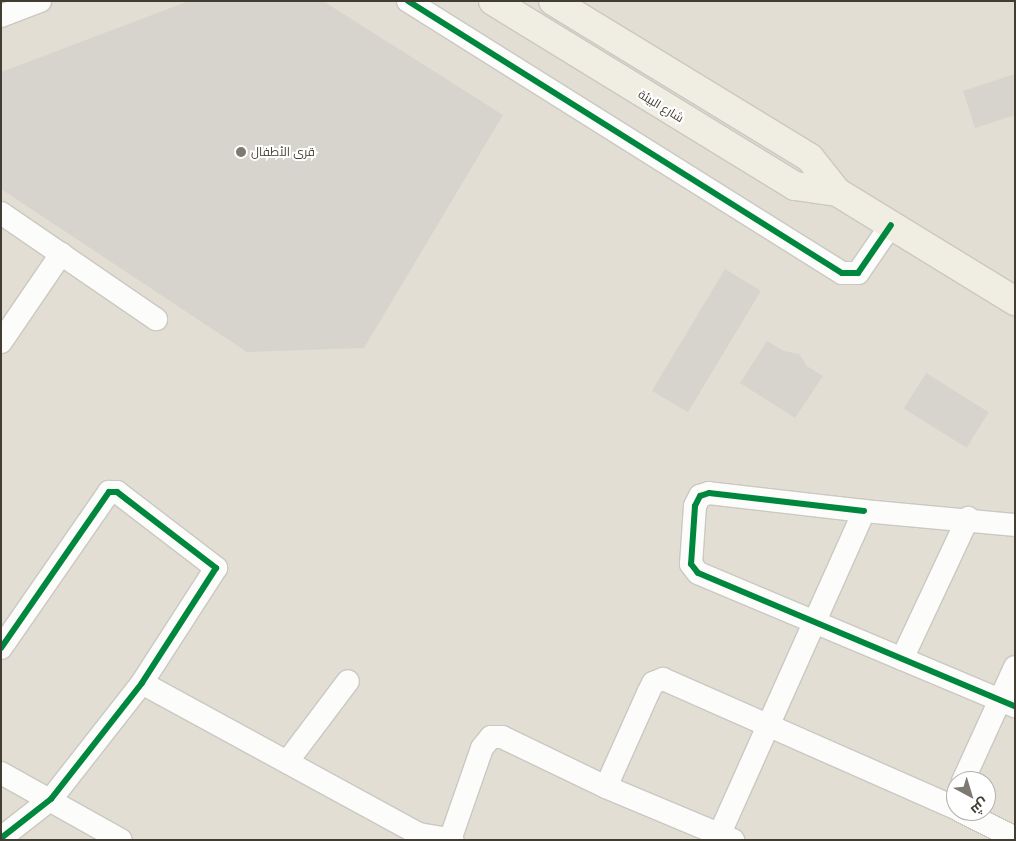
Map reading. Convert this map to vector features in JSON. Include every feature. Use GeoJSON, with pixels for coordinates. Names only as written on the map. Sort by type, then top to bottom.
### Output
{"type":"FeatureCollection","features":[{"type":"Feature","properties":{"kind":"main road","name":"شارع البيئة"},"geometry":{"type":"LineString","coordinates":[[493,1],[608,74],[795,186],[837,192]]}},
{"type":"Feature","properties":{"kind":"main road"},"geometry":{"type":"LineString","coordinates":[[553,1],[624,47],[810,158],[837,192],[1015,301]]}},
{"type":"Feature","properties":{"kind":"main road"},"geometry":{"type":"LineString","coordinates":[[608,74],[624,47]]}},
{"type":"Feature","properties":{"kind":"street"},"geometry":{"type":"LineString","coordinates":[[1,16],[40,1]]}},
{"type":"Feature","properties":{"kind":"street"},"geometry":{"type":"LineString","coordinates":[[408,1],[842,273],[854,276],[862,269],[890,225]]}},
{"type":"Feature","properties":{"kind":"street"},"geometry":{"type":"LineString","coordinates":[[1,213],[156,319]]}},
{"type":"Feature","properties":{"kind":"street"},"geometry":{"type":"LineString","coordinates":[[1,342],[61,254]]}},
{"type":"Feature","properties":{"kind":"street"},"geometry":{"type":"LineString","coordinates":[[1,648],[102,499],[117,492],[216,568],[142,683],[51,799],[1,838]]}},
{"type":"Feature","properties":{"kind":"street"},"geometry":{"type":"LineString","coordinates":[[1008,703],[698,573],[690,554],[695,506],[700,496],[709,493],[864,511],[968,518],[1015,525]]}},
{"type":"Feature","properties":{"kind":"street"},"geometry":{"type":"LineString","coordinates":[[142,683],[419,834],[434,839],[451,839],[482,748],[491,737],[502,736],[606,787],[723,838],[769,726],[864,511]]}},
{"type":"Feature","properties":{"kind":"street"},"geometry":{"type":"LineString","coordinates":[[902,659],[968,518]]}},
{"type":"Feature","properties":{"kind":"street"},"geometry":{"type":"LineString","coordinates":[[970,771],[1008,703],[1015,667]]}},
{"type":"Feature","properties":{"kind":"street"},"geometry":{"type":"LineString","coordinates":[[606,787],[648,693],[653,684],[663,679],[946,802]]}},
{"type":"Feature","properties":{"kind":"street"},"geometry":{"type":"LineString","coordinates":[[287,762],[348,681]]}},
{"type":"Feature","properties":{"kind":"street"},"geometry":{"type":"LineString","coordinates":[[1,772],[121,840]]}},
{"type":"Feature","properties":{"kind":"street"},"geometry":{"type":"LineString","coordinates":[[984,821],[1015,838]]}},
{"type":"Feature","properties":{"kind":"shaded area"},"geometry":{"type":"Polygon","coordinates":[[[1,1],[1015,1],[1015,840],[1,840],[1,1]]]}},
{"type":"Feature","properties":{"kind":"building","name":"قرى الأطفال"},"geometry":{"type":"Polygon","coordinates":[[[189,1],[323,1],[503,115],[364,348],[247,352],[1,189],[1,72],[189,1]]]}},
{"type":"Feature","properties":{"kind":"building"},"geometry":{"type":"Polygon","coordinates":[[[1015,74],[1015,115],[975,128],[963,91],[1015,74]]]}},
{"type":"Feature","properties":{"kind":"building"},"geometry":{"type":"Polygon","coordinates":[[[725,269],[761,291],[688,412],[652,391],[725,269]]]}},
{"type":"Feature","properties":{"kind":"building"},"geometry":{"type":"Polygon","coordinates":[[[767,341],[784,351],[799,354],[807,366],[823,376],[795,418],[740,383],[767,341]]]}},
{"type":"Feature","properties":{"kind":"building"},"geometry":{"type":"Polygon","coordinates":[[[926,373],[989,412],[966,448],[904,409],[926,373]]]}},
{"type":"Feature","properties":{"kind":"cycle path"},"geometry":{"type":"LineString","coordinates":[[408,1],[842,273],[858,273],[891,225]]}},
{"type":"Feature","properties":{"kind":"cycle path"},"geometry":{"type":"LineString","coordinates":[[1,648],[109,492],[117,492],[216,568],[142,683],[51,799],[1,838]]}},
{"type":"Feature","properties":{"kind":"cycle path"},"geometry":{"type":"LineString","coordinates":[[864,511],[709,493],[700,496],[695,506],[691,564],[698,573],[1015,706]]}},
{"type":"Feature","properties":{"kind":"place","name":"قرى الأطفال"},"geometry":{"type":"Point","coordinates":[241,152]}}]}
